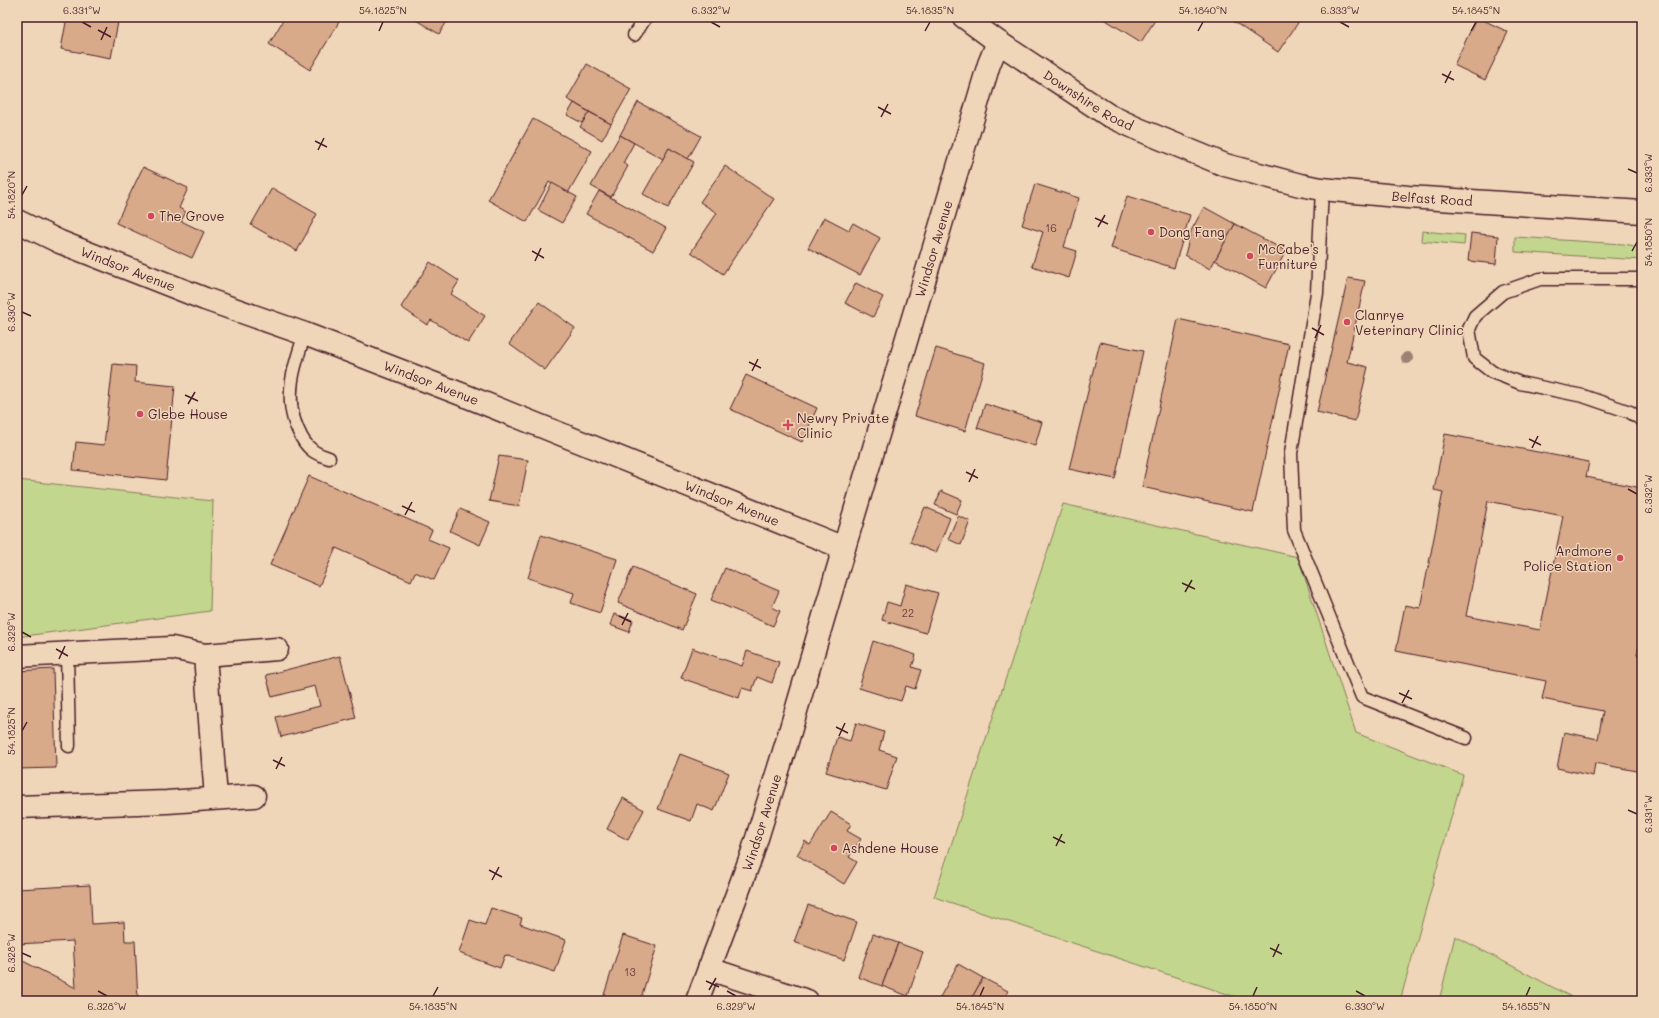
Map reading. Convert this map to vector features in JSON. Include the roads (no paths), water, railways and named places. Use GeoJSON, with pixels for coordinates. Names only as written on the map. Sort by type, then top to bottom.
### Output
{"type":"FeatureCollection","features":[{"type":"Feature","properties":{"kind":"main road","name":"Downshire Road"},"geometry":{"type":"LineString","coordinates":[[964,17],[998,42],[1108,115],[1138,129],[1225,164]]}},
{"type":"Feature","properties":{"kind":"main road","name":"Windsor Avenue"},"geometry":{"type":"LineString","coordinates":[[697,1001],[752,854],[786,745],[989,64],[998,42]]}},
{"type":"Feature","properties":{"kind":"main road","name":"Belfast Road"},"geometry":{"type":"LineString","coordinates":[[1225,164],[1300,185],[1322,189],[1408,197],[1642,212]]}},
{"type":"Feature","properties":{"kind":"main road","name":"Windsor Avenue"},"geometry":{"type":"LineString","coordinates":[[17,221],[60,242],[205,300],[305,334],[458,393],[844,548]]}},
{"type":"Feature","properties":{"kind":"main road"},"geometry":{"type":"LineString","coordinates":[[17,656],[172,648],[205,656],[277,649]]}},
{"type":"Feature","properties":{"kind":"main road"},"geometry":{"type":"LineString","coordinates":[[205,656],[216,798]]}},
{"type":"Feature","properties":{"kind":"main road"},"geometry":{"type":"LineString","coordinates":[[17,807],[167,802],[254,796]]}},
{"type":"Feature","properties":{"kind":"main road"},"geometry":{"type":"LineString","coordinates":[[709,970],[807,1001]]}},
{"type":"Feature","properties":{"kind":"lane"},"geometry":{"type":"LineString","coordinates":[[634,34],[646,17]]}},
{"type":"Feature","properties":{"kind":"lane"},"geometry":{"type":"LineString","coordinates":[[1322,189],[1317,293],[1291,453],[1294,530],[1362,697],[1466,738]]}},
{"type":"Feature","properties":{"kind":"lane"},"geometry":{"type":"LineString","coordinates":[[1642,279],[1540,279],[1503,292],[1474,316],[1469,329],[1474,358],[1492,372],[1520,383],[1583,396],[1630,412],[1642,420]]}},
{"type":"Feature","properties":{"kind":"lane"},"geometry":{"type":"LineString","coordinates":[[305,334],[297,357],[290,388],[292,418],[302,439],[312,451],[329,458]]}},
{"type":"Feature","properties":{"kind":"lane"},"geometry":{"type":"LineString","coordinates":[[67,653],[69,746]]}},
{"type":"Feature","properties":{"kind":"place","name":"The Grove"},"geometry":{"type":"Point","coordinates":[151,216]}},
{"type":"Feature","properties":{"kind":"place","name":"Dong Fang"},"geometry":{"type":"Point","coordinates":[1151,232]}},
{"type":"Feature","properties":{"kind":"place","name":"McCabe's Furniture"},"geometry":{"type":"Point","coordinates":[1250,256]}},
{"type":"Feature","properties":{"kind":"place","name":"Clanrye Veterinary Clinic"},"geometry":{"type":"Point","coordinates":[1347,322]}},
{"type":"Feature","properties":{"kind":"place","name":"Glebe House"},"geometry":{"type":"Point","coordinates":[140,414]}},
{"type":"Feature","properties":{"kind":"place","name":"Newry Private Clinic"},"geometry":{"type":"Point","coordinates":[788,425]}},
{"type":"Feature","properties":{"kind":"place","name":"Ardmore Police Station"},"geometry":{"type":"Point","coordinates":[1620,558]}},
{"type":"Feature","properties":{"kind":"place","name":"Ashdene House"},"geometry":{"type":"Point","coordinates":[834,848]}}]}
